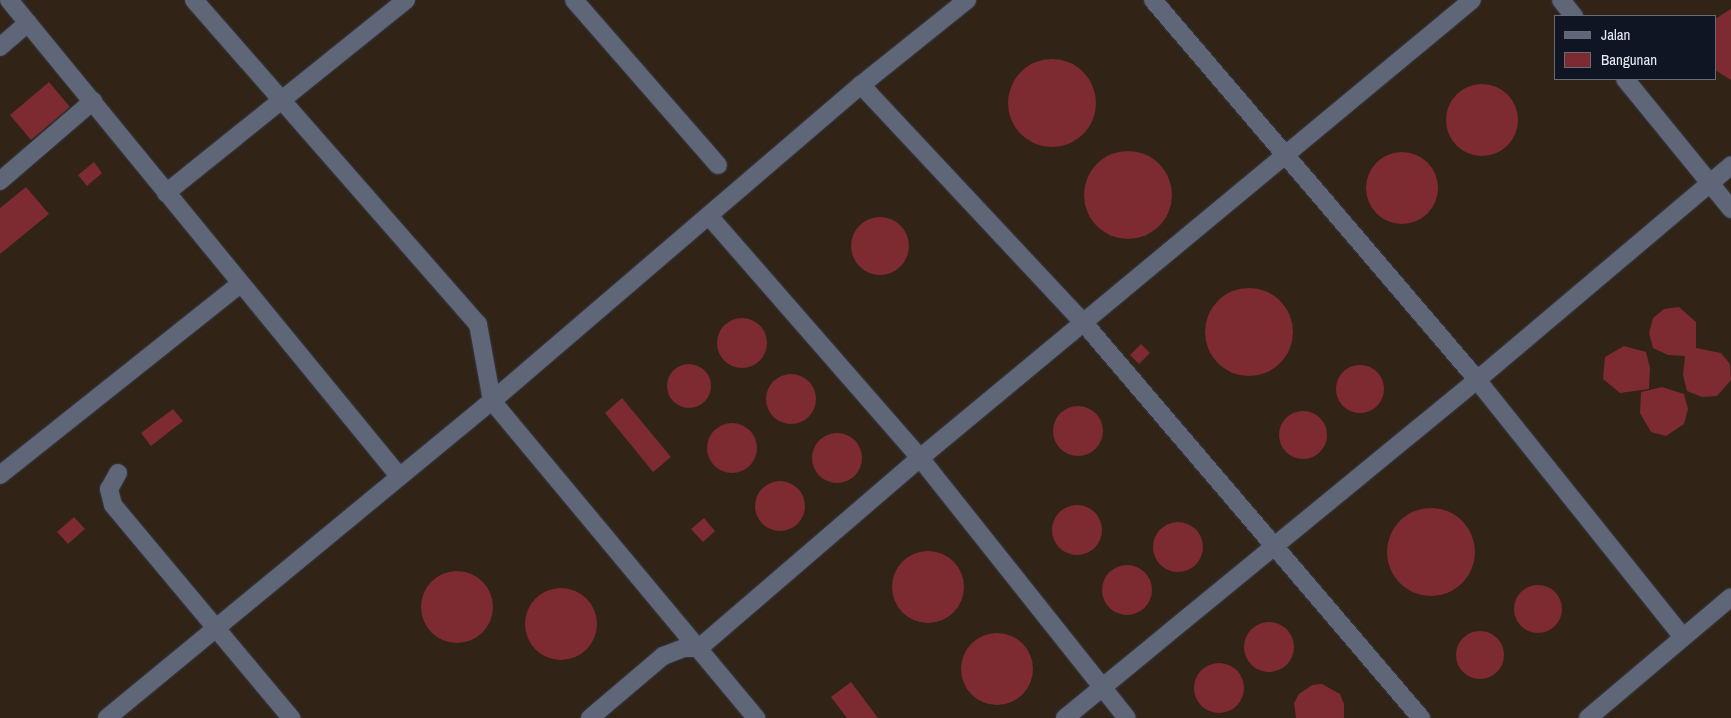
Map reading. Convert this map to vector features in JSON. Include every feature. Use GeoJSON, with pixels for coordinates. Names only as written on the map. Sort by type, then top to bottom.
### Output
{"type":"FeatureCollection","features":[{"type":"Feature","properties":{"kind":"lane"},"geometry":{"type":"LineString","coordinates":[[9,0],[399,476]]}},
{"type":"Feature","properties":{"kind":"lane"},"geometry":{"type":"LineString","coordinates":[[194,0],[478,324],[492,401],[756,718]]}},
{"type":"Feature","properties":{"kind":"lane"},"geometry":{"type":"LineString","coordinates":[[166,193],[282,102],[406,0]]}},
{"type":"Feature","properties":{"kind":"lane"},"geometry":{"type":"LineString","coordinates":[[574,0],[718,165]]}},
{"type":"Feature","properties":{"kind":"lane"},"geometry":{"type":"LineString","coordinates":[[107,718],[492,401],[861,85],[967,0]]}},
{"type":"Feature","properties":{"kind":"lane"},"geometry":{"type":"LineString","coordinates":[[1153,0],[1477,380],[1683,637]]}},
{"type":"Feature","properties":{"kind":"lane"},"geometry":{"type":"LineString","coordinates":[[590,718],[663,656],[684,648],[698,648],[920,458],[1472,0]]}},
{"type":"Feature","properties":{"kind":"lane"},"geometry":{"type":"LineString","coordinates":[[1561,0],[1573,15]]}},
{"type":"Feature","properties":{"kind":"lane"},"geometry":{"type":"LineString","coordinates":[[0,47],[28,23]]}},
{"type":"Feature","properties":{"kind":"lane"},"geometry":{"type":"LineString","coordinates":[[1626,80],[1731,209]]}},
{"type":"Feature","properties":{"kind":"lane"},"geometry":{"type":"LineString","coordinates":[[861,85],[1083,322],[1421,718]]}},
{"type":"Feature","properties":{"kind":"lane"},"geometry":{"type":"LineString","coordinates":[[0,181],[93,101]]}},
{"type":"Feature","properties":{"kind":"lane"},"geometry":{"type":"LineString","coordinates":[[1065,718],[1477,380],[1731,165]]}},
{"type":"Feature","properties":{"kind":"lane"},"geometry":{"type":"LineString","coordinates":[[709,216],[920,458],[1101,688],[1127,718]]}},
{"type":"Feature","properties":{"kind":"lane"},"geometry":{"type":"LineString","coordinates":[[0,475],[240,284]]}},
{"type":"Feature","properties":{"kind":"lane"},"geometry":{"type":"LineString","coordinates":[[118,472],[109,489],[113,506],[291,718]]}},
{"type":"Feature","properties":{"kind":"lane"},"geometry":{"type":"LineString","coordinates":[[1588,718],[1731,597]]}},
{"type":"Feature","properties":{"kind":"shaded area"},"geometry":{"type":"Polygon","coordinates":[[[0,0],[1731,0],[1731,718],[0,718],[0,0]]]}},
{"type":"Feature","properties":{"kind":"building"},"geometry":{"type":"Polygon","coordinates":[[[1731,9],[1731,80],[1716,71],[1716,18],[1731,9]]]}},
{"type":"Feature","properties":{"kind":"building"},"geometry":{"type":"Polygon","coordinates":[[[1052,59],[1069,62],[1083,72],[1093,86],[1096,103],[1093,120],[1083,134],[1069,144],[1052,147],[1035,144],[1021,134],[1011,120],[1008,103],[1011,86],[1021,72],[1035,62],[1052,59]]]}},
{"type":"Feature","properties":{"kind":"building"},"geometry":{"type":"Polygon","coordinates":[[[49,82],[70,107],[31,140],[10,115],[49,82]]]}},
{"type":"Feature","properties":{"kind":"building"},"geometry":{"type":"Polygon","coordinates":[[[1489,84],[1508,94],[1516,106],[1518,120],[1516,134],[1508,146],[1496,154],[1475,156],[1456,146],[1448,134],[1446,113],[1456,94],[1468,86],[1489,84]]]}},
{"type":"Feature","properties":{"kind":"building"},"geometry":{"type":"Polygon","coordinates":[[[1128,151],[1145,154],[1159,164],[1169,178],[1172,195],[1169,212],[1159,226],[1145,236],[1128,239],[1111,236],[1097,226],[1087,212],[1084,195],[1087,178],[1097,164],[1111,154],[1128,151]]]}},
{"type":"Feature","properties":{"kind":"building"},"geometry":{"type":"Polygon","coordinates":[[[1409,152],[1428,162],[1436,174],[1438,188],[1436,202],[1428,214],[1416,222],[1395,224],[1376,214],[1368,202],[1366,181],[1376,162],[1388,154],[1409,152]]]}},
{"type":"Feature","properties":{"kind":"building"},"geometry":{"type":"Polygon","coordinates":[[[94,162],[102,173],[87,186],[78,175],[94,162]]]}},
{"type":"Feature","properties":{"kind":"building"},"geometry":{"type":"Polygon","coordinates":[[[26,187],[49,214],[0,254],[0,208],[26,187]]]}},
{"type":"Feature","properties":{"kind":"building"},"geometry":{"type":"Polygon","coordinates":[[[880,217],[891,219],[904,230],[909,246],[907,257],[896,270],[880,275],[869,273],[856,262],[851,246],[853,235],[864,222],[880,217]]]}},
{"type":"Feature","properties":{"kind":"building"},"geometry":{"type":"Polygon","coordinates":[[[1249,288],[1266,291],[1280,301],[1290,315],[1293,332],[1290,349],[1280,363],[1266,373],[1249,376],[1232,373],[1218,363],[1208,349],[1205,332],[1208,315],[1218,301],[1232,291],[1249,288]]]}},
{"type":"Feature","properties":{"kind":"building"},"geometry":{"type":"Polygon","coordinates":[[[1679,307],[1696,322],[1696,348],[1721,353],[1730,364],[1731,380],[1717,396],[1702,397],[1687,391],[1683,375],[1685,356],[1668,355],[1653,348],[1649,333],[1653,318],[1664,309],[1679,307]]]}},
{"type":"Feature","properties":{"kind":"building"},"geometry":{"type":"Polygon","coordinates":[[[737,318],[747,318],[760,325],[767,338],[767,348],[760,361],[747,368],[737,368],[728,364],[721,357],[717,348],[717,338],[721,329],[728,322],[737,318]]]}},
{"type":"Feature","properties":{"kind":"building"},"geometry":{"type":"Polygon","coordinates":[[[1141,344],[1150,353],[1139,364],[1130,355],[1141,344]]]}},
{"type":"Feature","properties":{"kind":"building"},"geometry":{"type":"Polygon","coordinates":[[[1624,346],[1646,352],[1650,368],[1649,389],[1620,393],[1603,379],[1605,357],[1624,346]]]}},
{"type":"Feature","properties":{"kind":"building"},"geometry":{"type":"Polygon","coordinates":[[[693,364],[705,370],[710,377],[710,395],[705,402],[698,407],[685,408],[677,405],[670,398],[667,382],[670,374],[677,367],[693,364]]]}},
{"type":"Feature","properties":{"kind":"building"},"geometry":{"type":"Polygon","coordinates":[[[1355,365],[1365,365],[1377,372],[1384,384],[1384,394],[1377,406],[1365,413],[1355,413],[1347,409],[1340,402],[1336,394],[1336,384],[1340,376],[1347,369],[1355,365]]]}},
{"type":"Feature","properties":{"kind":"building"},"geometry":{"type":"Polygon","coordinates":[[[786,374],[796,374],[809,381],[816,394],[816,404],[809,417],[796,424],[786,424],[777,420],[770,413],[766,404],[766,394],[770,385],[777,378],[786,374]]]}},
{"type":"Feature","properties":{"kind":"building"},"geometry":{"type":"Polygon","coordinates":[[[1662,387],[1684,394],[1688,409],[1684,424],[1666,436],[1651,432],[1640,413],[1641,392],[1662,387]]]}},
{"type":"Feature","properties":{"kind":"building"},"geometry":{"type":"Polygon","coordinates":[[[622,398],[671,457],[653,472],[605,413],[622,398]]]}},
{"type":"Feature","properties":{"kind":"building"},"geometry":{"type":"Polygon","coordinates":[[[1073,406],[1083,406],[1096,413],[1103,426],[1103,436],[1096,449],[1083,456],[1073,456],[1064,452],[1057,445],[1053,436],[1053,426],[1057,417],[1064,410],[1073,406]]]}},
{"type":"Feature","properties":{"kind":"building"},"geometry":{"type":"Polygon","coordinates":[[[173,409],[183,421],[151,446],[141,433],[173,409]]]}},
{"type":"Feature","properties":{"kind":"building"},"geometry":{"type":"Polygon","coordinates":[[[1298,411],[1308,411],[1320,418],[1327,430],[1327,440],[1320,452],[1308,459],[1298,459],[1290,455],[1283,448],[1279,440],[1279,430],[1283,422],[1290,415],[1298,411]]]}},
{"type":"Feature","properties":{"kind":"building"},"geometry":{"type":"Polygon","coordinates":[[[727,423],[737,423],[750,430],[757,443],[757,453],[750,466],[737,473],[727,473],[718,469],[711,462],[707,453],[707,443],[711,434],[718,427],[727,423]]]}},
{"type":"Feature","properties":{"kind":"building"},"geometry":{"type":"Polygon","coordinates":[[[832,433],[842,433],[855,440],[862,453],[862,463],[855,476],[842,483],[832,483],[823,479],[816,472],[812,463],[812,453],[816,444],[823,437],[832,433]]]}},
{"type":"Feature","properties":{"kind":"building"},"geometry":{"type":"Polygon","coordinates":[[[775,481],[785,481],[798,488],[805,501],[805,511],[798,524],[785,531],[775,531],[766,527],[759,520],[755,511],[755,501],[759,492],[766,485],[775,481]]]}},
{"type":"Feature","properties":{"kind":"building"},"geometry":{"type":"Polygon","coordinates":[[[1072,505],[1082,505],[1095,512],[1102,525],[1102,535],[1095,548],[1082,555],[1072,555],[1063,551],[1056,544],[1052,535],[1052,525],[1056,516],[1063,509],[1072,505]]]}},
{"type":"Feature","properties":{"kind":"building"},"geometry":{"type":"Polygon","coordinates":[[[1431,508],[1448,511],[1462,521],[1472,535],[1475,552],[1472,569],[1462,583],[1448,593],[1431,596],[1414,593],[1400,583],[1390,569],[1387,552],[1390,535],[1400,521],[1414,511],[1431,508]]]}},
{"type":"Feature","properties":{"kind":"building"},"geometry":{"type":"Polygon","coordinates":[[[74,517],[85,529],[68,544],[57,532],[74,517]]]}},
{"type":"Feature","properties":{"kind":"building"},"geometry":{"type":"Polygon","coordinates":[[[704,518],[715,531],[703,542],[691,529],[704,518]]]}},
{"type":"Feature","properties":{"kind":"building"},"geometry":{"type":"Polygon","coordinates":[[[1173,522],[1183,522],[1196,529],[1203,542],[1203,552],[1196,565],[1183,572],[1173,572],[1164,568],[1157,561],[1153,552],[1153,542],[1157,533],[1164,526],[1173,522]]]}},
{"type":"Feature","properties":{"kind":"building"},"geometry":{"type":"Polygon","coordinates":[[[935,551],[954,561],[962,573],[964,587],[962,601],[954,613],[942,621],[921,623],[902,613],[894,601],[892,580],[902,561],[914,553],[935,551]]]}},
{"type":"Feature","properties":{"kind":"building"},"geometry":{"type":"Polygon","coordinates":[[[1122,565],[1132,565],[1145,572],[1152,585],[1152,595],[1145,608],[1132,615],[1122,615],[1113,611],[1106,604],[1102,595],[1102,585],[1106,576],[1113,569],[1122,565]]]}},
{"type":"Feature","properties":{"kind":"building"},"geometry":{"type":"Polygon","coordinates":[[[464,571],[483,581],[491,593],[493,607],[491,621],[483,633],[471,641],[450,643],[431,633],[423,621],[421,600],[431,581],[443,573],[464,571]]]}},
{"type":"Feature","properties":{"kind":"building"},"geometry":{"type":"Polygon","coordinates":[[[1533,585],[1543,585],[1555,592],[1562,604],[1562,614],[1555,626],[1543,633],[1533,633],[1525,629],[1518,622],[1514,614],[1514,604],[1518,596],[1525,589],[1533,585]]]}},
{"type":"Feature","properties":{"kind":"building"},"geometry":{"type":"Polygon","coordinates":[[[568,588],[587,598],[595,610],[597,624],[595,638],[587,650],[575,658],[554,660],[535,650],[527,638],[525,617],[535,598],[547,590],[568,588]]]}},
{"type":"Feature","properties":{"kind":"building"},"geometry":{"type":"Polygon","coordinates":[[[1264,622],[1274,622],[1287,629],[1294,642],[1294,652],[1287,665],[1274,672],[1264,672],[1255,668],[1248,661],[1244,652],[1244,642],[1248,633],[1255,626],[1264,622]]]}},
{"type":"Feature","properties":{"kind":"building"},"geometry":{"type":"Polygon","coordinates":[[[1475,631],[1485,631],[1497,638],[1504,650],[1504,660],[1497,672],[1485,679],[1475,679],[1467,675],[1460,668],[1456,660],[1456,650],[1460,642],[1467,635],[1475,631]]]}},
{"type":"Feature","properties":{"kind":"building"},"geometry":{"type":"Polygon","coordinates":[[[1004,633],[1023,643],[1031,655],[1033,669],[1031,683],[1023,695],[1011,703],[990,705],[971,695],[963,683],[961,662],[971,643],[983,635],[1004,633]]]}},
{"type":"Feature","properties":{"kind":"building"},"geometry":{"type":"Polygon","coordinates":[[[1214,663],[1224,663],[1237,670],[1244,683],[1244,693],[1237,706],[1224,713],[1214,713],[1205,709],[1198,702],[1194,693],[1194,683],[1198,674],[1205,667],[1214,663]]]}},
{"type":"Feature","properties":{"kind":"building"},"geometry":{"type":"Polygon","coordinates":[[[851,682],[878,718],[847,718],[831,697],[851,682]]]}},
{"type":"Feature","properties":{"kind":"building"},"geometry":{"type":"Polygon","coordinates":[[[1322,684],[1340,694],[1344,704],[1344,718],[1296,718],[1294,703],[1299,694],[1312,685],[1322,684]]]}}]}
